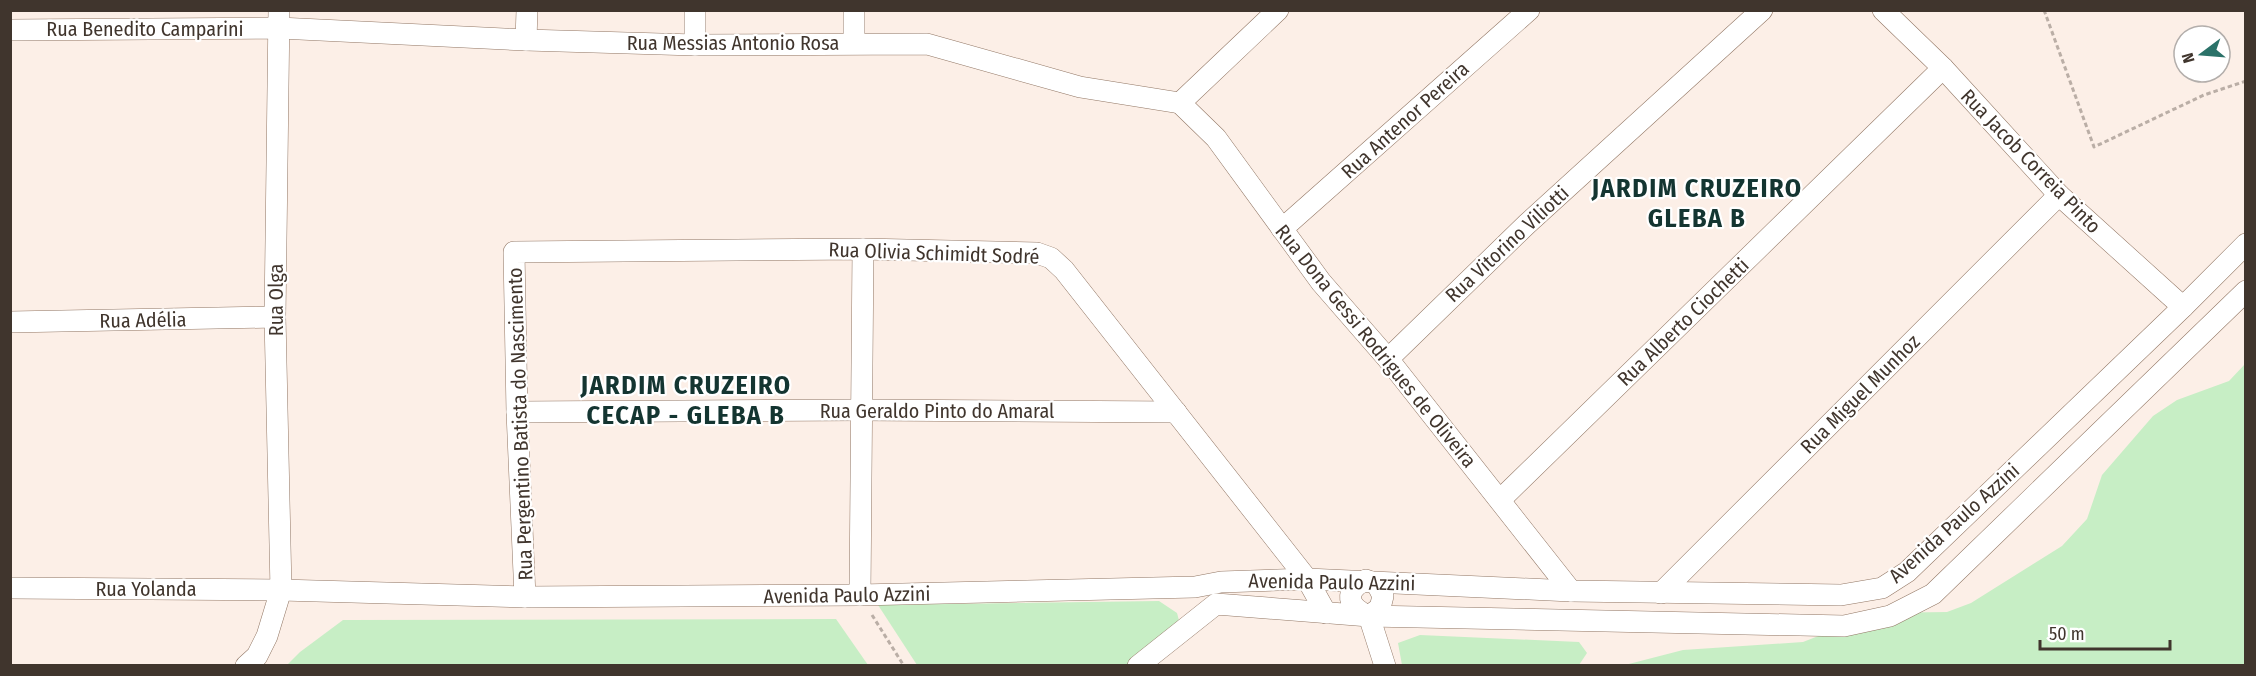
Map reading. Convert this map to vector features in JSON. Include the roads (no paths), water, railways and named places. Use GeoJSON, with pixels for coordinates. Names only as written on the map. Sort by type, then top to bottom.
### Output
{"type":"FeatureCollection","features":[{"type":"Feature","properties":{"kind":"street"},"geometry":{"type":"LineString","coordinates":[[526,40],[527,10]]}},
{"type":"Feature","properties":{"kind":"street"},"geometry":{"type":"LineString","coordinates":[[695,10],[695,45]]}},
{"type":"Feature","properties":{"kind":"street"},"geometry":{"type":"LineString","coordinates":[[854,10],[854,43]]}},
{"type":"Feature","properties":{"kind":"street"},"geometry":{"type":"LineString","coordinates":[[1180,103],[1278,10]]}},
{"type":"Feature","properties":{"kind":"street","name":"Rua Antenor Pereira"},"geometry":{"type":"LineString","coordinates":[[1282,229],[1528,10]]}},
{"type":"Feature","properties":{"kind":"street","name":"Rua Vitorino Viliotti"},"geometry":{"type":"LineString","coordinates":[[1388,359],[1527,224],[1762,10]]}},
{"type":"Feature","properties":{"kind":"street","name":"Rua Jacob Correia Pinto"},"geometry":{"type":"LineString","coordinates":[[1883,10],[1943,68],[2059,195],[2183,308]]}},
{"type":"Feature","properties":{"kind":"street","name":"Rua Messias Antonio Rosa"},"geometry":{"type":"LineString","coordinates":[[279,19],[526,40],[695,45],[927,44],[1080,87],[1180,103]]}},
{"type":"Feature","properties":{"kind":"street","name":"Rua Benedito Camparini"},"geometry":{"type":"LineString","coordinates":[[10,30],[279,19]]}},
{"type":"Feature","properties":{"kind":"street","name":"Rua Olga"},"geometry":{"type":"LineString","coordinates":[[246,666],[257,656],[267,636],[281,590],[275,317],[279,19]]}},
{"type":"Feature","properties":{"kind":"street","name":"Rua Alberto Ciochetti"},"geometry":{"type":"LineString","coordinates":[[1500,500],[1943,68]]}},
{"type":"Feature","properties":{"kind":"street","name":"Rua Dona Gessi Rodrigues de Oliveira"},"geometry":{"type":"LineString","coordinates":[[1180,103],[1216,138],[1321,282],[1388,359],[1570,591]]}},
{"type":"Feature","properties":{"kind":"street","name":"Rua Miguel Munhoz"},"geometry":{"type":"LineString","coordinates":[[1661,593],[2059,195]]}},
{"type":"Feature","properties":{"kind":"street","name":"Avenida Paulo Azzini"},"geometry":{"type":"LineString","coordinates":[[281,590],[525,597],[860,595],[1195,587],[1221,582],[1307,579],[1661,593],[1840,595],[1882,588],[1907,572],[2183,308],[2246,243]]}},
{"type":"Feature","properties":{"kind":"street"},"geometry":{"type":"LineString","coordinates":[[860,595],[863,249]]}},
{"type":"Feature","properties":{"kind":"street","name":"Rua Olivia Schimidt Sodré"},"geometry":{"type":"LineString","coordinates":[[514,252],[863,249],[1037,253],[1051,258],[1064,270],[1307,579],[1326,613]]}},
{"type":"Feature","properties":{"kind":"street","name":"Rua Pergentino Batista do Nascimento"},"geometry":{"type":"LineString","coordinates":[[514,252],[517,412],[525,597]]}},
{"type":"Feature","properties":{"kind":"street","name":"Avenida Paulo Azzini"},"geometry":{"type":"LineString","coordinates":[[1216,604],[1369,616],[1844,626],[1890,616],[1933,594],[2246,291]]}},
{"type":"Feature","properties":{"kind":"street","name":"Rua Adélia"},"geometry":{"type":"LineString","coordinates":[[10,322],[275,317]]}},
{"type":"Feature","properties":{"kind":"street","name":"Rua Geraldo Pinto do Amaral"},"geometry":{"type":"LineString","coordinates":[[517,412],[860,410],[1176,412]]}},
{"type":"Feature","properties":{"kind":"street"},"geometry":{"type":"LineString","coordinates":[[1366,580],[1377,584],[1383,596],[1380,608],[1369,616],[1385,666]]}},
{"type":"Feature","properties":{"kind":"street"},"geometry":{"type":"LineString","coordinates":[[1138,666],[1216,604],[1221,582]]}},
{"type":"Feature","properties":{"kind":"street"},"geometry":{"type":"LineString","coordinates":[[1195,587],[1216,604]]}},
{"type":"Feature","properties":{"kind":"street","name":"Rua Yolanda"},"geometry":{"type":"LineString","coordinates":[[10,588],[281,590]]}},
{"type":"Feature","properties":{"kind":"district","name":"JARDIM CRUZEIRO GLEBA B"},"geometry":{"type":"Point","coordinates":[1697,203]}},
{"type":"Feature","properties":{"kind":"district","name":"JARDIM CRUZEIRO CECAP - GLEBA B"},"geometry":{"type":"Point","coordinates":[686,400]}}]}
